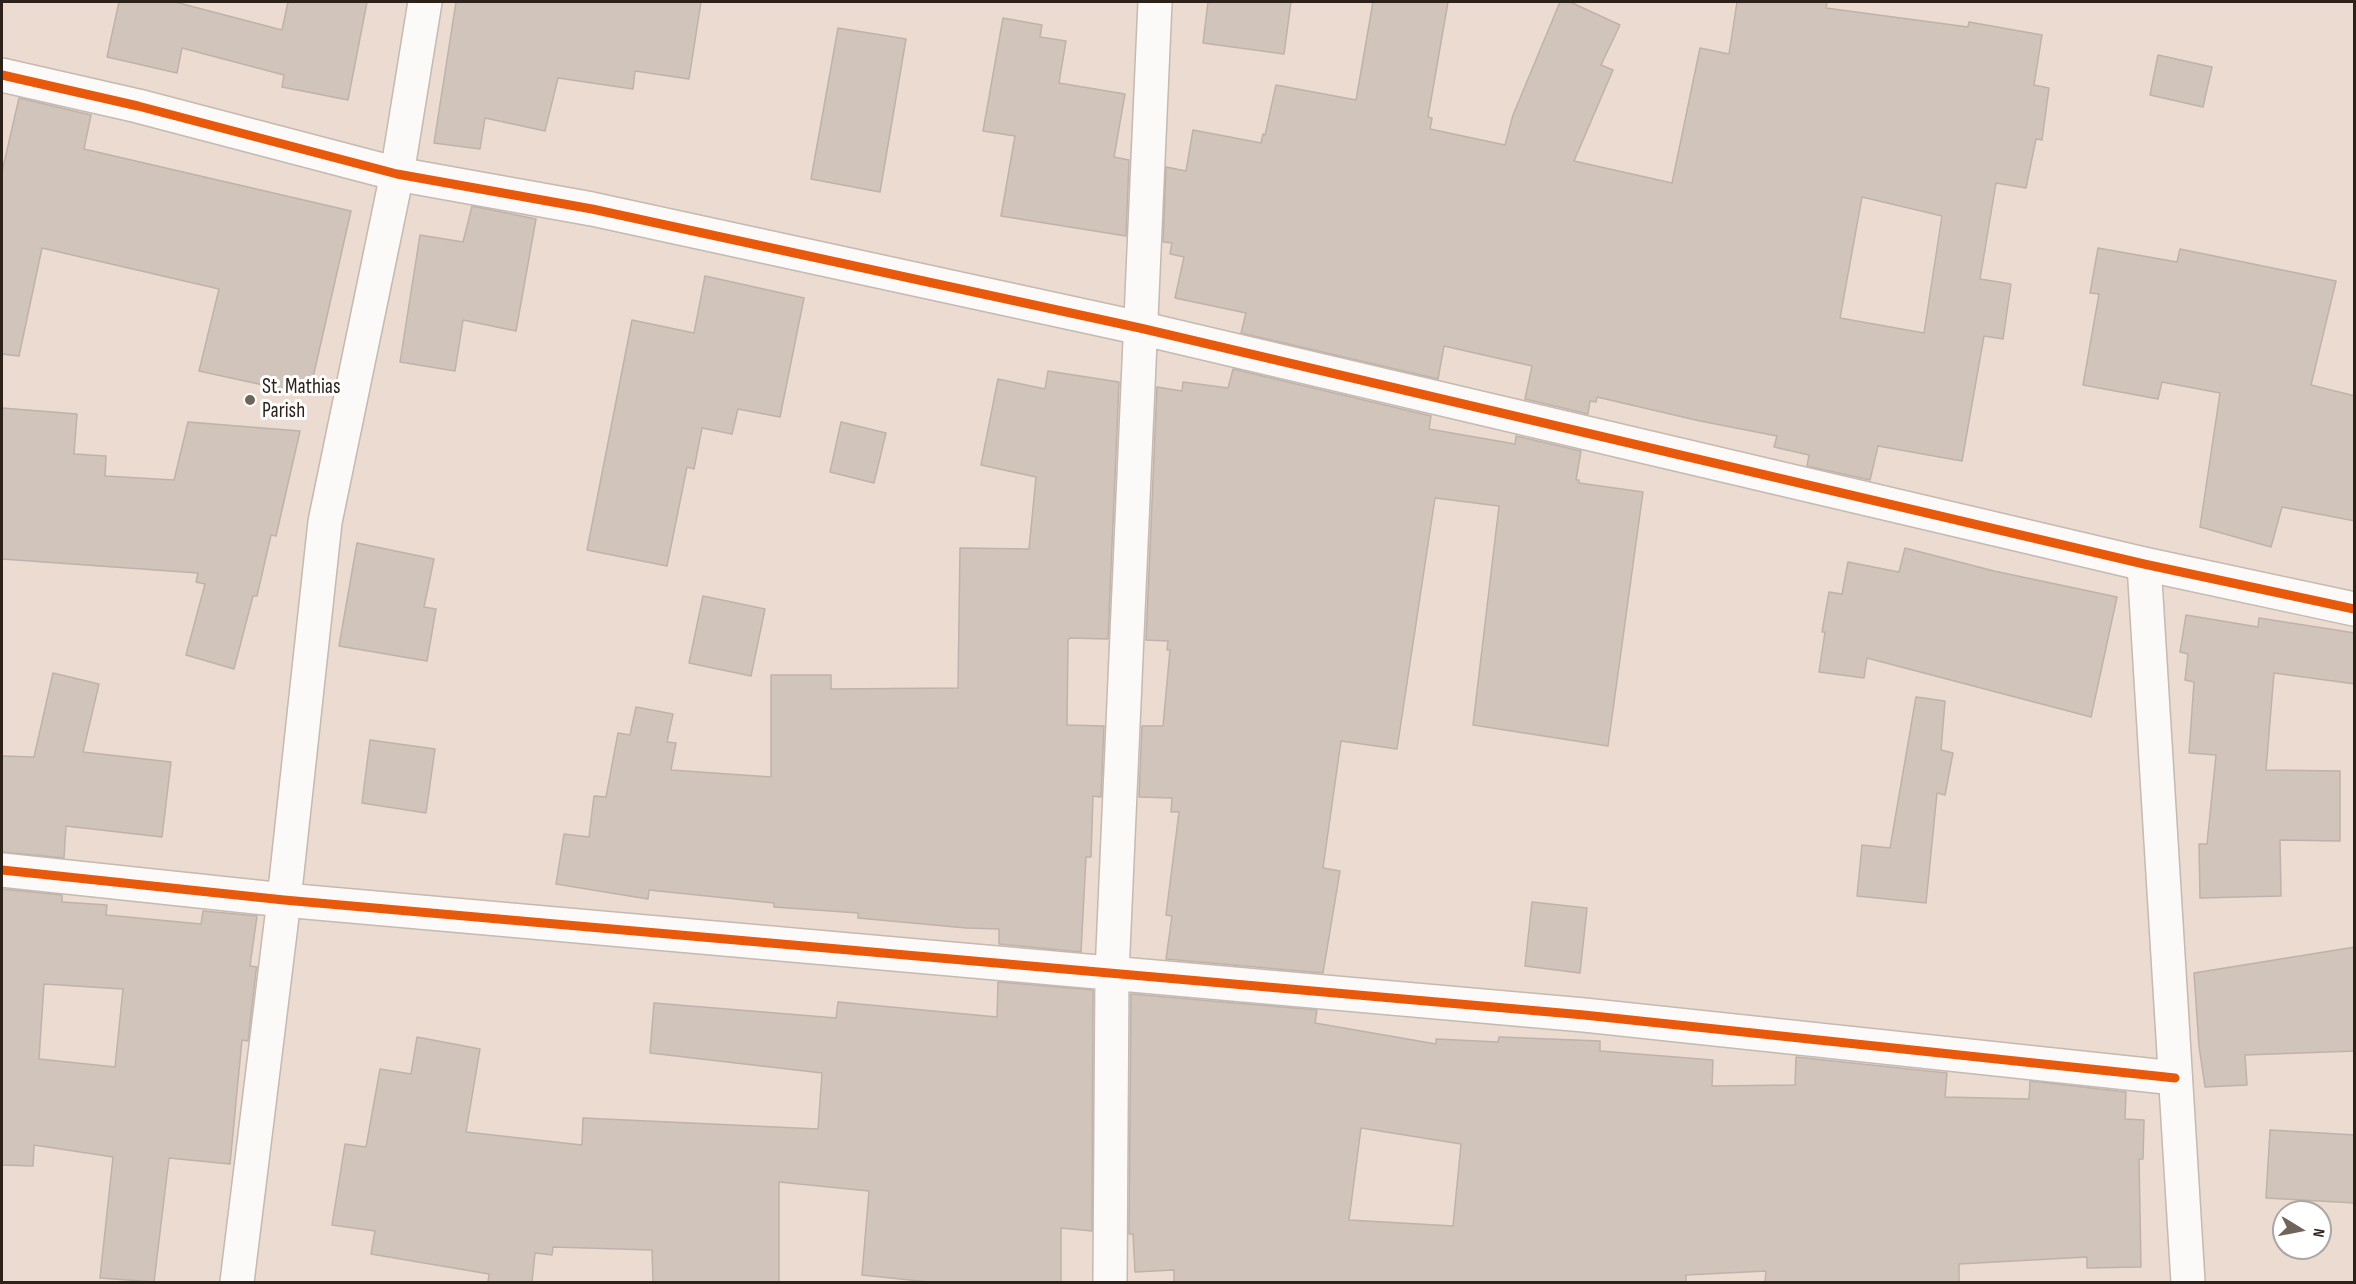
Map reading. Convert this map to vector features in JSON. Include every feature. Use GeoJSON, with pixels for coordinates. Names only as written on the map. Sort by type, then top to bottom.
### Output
{"type":"FeatureCollection","features":[{"type":"Feature","properties":{"kind":"street"},"geometry":{"type":"LineString","coordinates":[[237,1282],[284,900],[325,522],[397,174],[425,2]]}},
{"type":"Feature","properties":{"kind":"street"},"geometry":{"type":"LineString","coordinates":[[1110,1282],[1112,974],[1155,2]]}},
{"type":"Feature","properties":{"kind":"street"},"geometry":{"type":"LineString","coordinates":[[2,75],[138,106],[397,174],[592,209],[1140,328],[2144,564],[2355,609]]}},
{"type":"Feature","properties":{"kind":"street"},"geometry":{"type":"LineString","coordinates":[[2144,564],[2188,1282]]}},
{"type":"Feature","properties":{"kind":"street"},"geometry":{"type":"LineString","coordinates":[[2,870],[284,900],[1584,1015],[2175,1078]]}},
{"type":"Feature","properties":{"kind":"building"},"geometry":{"type":"Polygon","coordinates":[[[119,2],[175,2],[282,30],[288,2],[367,2],[348,100],[282,87],[284,75],[182,48],[177,73],[107,57],[119,2]]]}},
{"type":"Feature","properties":{"kind":"building"},"geometry":{"type":"Polygon","coordinates":[[[456,2],[701,2],[689,79],[635,71],[633,89],[558,78],[545,131],[485,118],[480,149],[434,143],[456,2]]]}},
{"type":"Feature","properties":{"kind":"building"},"geometry":{"type":"Polygon","coordinates":[[[1208,2],[1291,2],[1284,54],[1203,43],[1208,2]]]}},
{"type":"Feature","properties":{"kind":"building"},"geometry":{"type":"Polygon","coordinates":[[[1373,2],[1448,2],[1428,117],[1432,118],[1430,129],[1505,145],[1513,115],[1560,2],[1570,2],[1620,25],[1601,65],[1613,70],[1574,161],[1672,183],[1700,48],[1729,54],[1737,2],[1827,2],[1826,8],[1968,27],[1969,22],[2042,35],[2034,85],[2049,88],[2042,140],[2036,139],[2026,188],[1996,183],[1980,279],[2011,284],[2003,339],[1984,336],[1962,461],[1878,446],[1870,480],[1807,466],[1809,455],[1774,447],[1777,436],[1597,397],[1596,402],[1590,401],[1588,414],[1525,399],[1532,366],[1444,346],[1438,379],[1241,333],[1246,313],[1175,298],[1184,257],[1170,254],[1172,243],[1163,242],[1166,167],[1186,171],[1193,130],[1261,143],[1263,134],[1265,135],[1276,85],[1356,100],[1373,2]],[[1862,197],[1840,318],[1924,333],[1942,216],[1862,197]]]}},
{"type":"Feature","properties":{"kind":"building"},"geometry":{"type":"Polygon","coordinates":[[[1003,18],[1042,25],[1040,37],[1066,41],[1059,83],[1125,94],[1114,157],[1129,160],[1126,236],[1001,216],[1015,136],[983,131],[1003,18]]]}},
{"type":"Feature","properties":{"kind":"building"},"geometry":{"type":"Polygon","coordinates":[[[838,28],[906,39],[880,192],[811,179],[838,28]]]}},
{"type":"Feature","properties":{"kind":"building"},"geometry":{"type":"Polygon","coordinates":[[[2158,55],[2212,67],[2203,107],[2150,95],[2158,55]]]}},
{"type":"Feature","properties":{"kind":"building","name":"St. Mathias Parish"},"geometry":{"type":"Polygon","coordinates":[[[19,98],[91,115],[84,149],[351,211],[309,395],[199,371],[219,289],[42,248],[19,356],[2,354],[2,172],[19,98]]]}},
{"type":"Feature","properties":{"kind":"building"},"geometry":{"type":"Polygon","coordinates":[[[472,206],[536,219],[516,331],[463,320],[455,371],[400,362],[420,235],[463,242],[472,206]]]}},
{"type":"Feature","properties":{"kind":"building"},"geometry":{"type":"Polygon","coordinates":[[[2098,248],[2177,262],[2180,249],[2336,281],[2311,385],[2355,396],[2355,521],[2282,507],[2271,547],[2200,527],[2220,393],[2162,382],[2158,399],[2083,385],[2099,294],[2090,293],[2098,248]]]}},
{"type":"Feature","properties":{"kind":"building"},"geometry":{"type":"Polygon","coordinates":[[[705,276],[804,298],[780,417],[738,409],[732,434],[702,428],[694,469],[687,467],[667,566],[587,550],[632,320],[694,333],[705,276]]]}},
{"type":"Feature","properties":{"kind":"building"},"geometry":{"type":"Polygon","coordinates":[[[1233,369],[1431,416],[1429,429],[1515,444],[1516,436],[1581,451],[1576,480],[1579,480],[1579,483],[1643,492],[1608,746],[1473,725],[1499,506],[1435,498],[1397,749],[1341,741],[1323,868],[1340,871],[1323,973],[1166,959],[1172,916],[1166,915],[1179,812],[1171,812],[1172,798],[1139,797],[1142,726],[1163,726],[1170,650],[1167,650],[1168,641],[1146,640],[1157,387],[1182,391],[1183,382],[1228,388],[1233,369]]]}},
{"type":"Feature","properties":{"kind":"building"},"geometry":{"type":"Polygon","coordinates":[[[1048,371],[1119,382],[1108,639],[1070,638],[1068,640],[1067,725],[1104,726],[1101,797],[1093,796],[1091,857],[1086,857],[1081,952],[999,944],[999,929],[858,918],[858,913],[774,907],[774,903],[649,890],[648,899],[556,884],[564,834],[589,837],[594,796],[606,797],[618,733],[630,735],[636,707],[673,714],[667,742],[676,743],[671,770],[771,777],[771,675],[831,675],[831,689],[958,688],[960,548],[1029,549],[1036,477],[981,465],[998,379],[1045,389],[1048,371]]]}},
{"type":"Feature","properties":{"kind":"building"},"geometry":{"type":"Polygon","coordinates":[[[2,408],[77,414],[74,454],[106,456],[105,476],[174,480],[188,422],[300,431],[276,536],[271,535],[257,596],[253,596],[234,669],[186,655],[205,584],[196,582],[198,573],[2,559],[2,408]]]}},
{"type":"Feature","properties":{"kind":"building"},"geometry":{"type":"Polygon","coordinates":[[[841,422],[886,433],[874,483],[830,472],[841,422]]]}},
{"type":"Feature","properties":{"kind":"building"},"geometry":{"type":"Polygon","coordinates":[[[357,543],[434,559],[424,607],[436,609],[427,661],[339,646],[357,543]]]}},
{"type":"Feature","properties":{"kind":"building"},"geometry":{"type":"Polygon","coordinates":[[[1905,548],[1994,571],[2117,597],[2091,717],[1867,658],[1864,678],[1819,672],[1825,632],[1822,632],[1829,592],[1842,594],[1848,562],[1899,572],[1905,548]]]}},
{"type":"Feature","properties":{"kind":"building"},"geometry":{"type":"Polygon","coordinates":[[[703,596],[765,609],[751,676],[689,663],[703,596]]]}},
{"type":"Feature","properties":{"kind":"building"},"geometry":{"type":"Polygon","coordinates":[[[2186,615],[2258,627],[2259,618],[2355,633],[2355,684],[2274,673],[2266,770],[2340,771],[2340,841],[2280,840],[2281,896],[2200,898],[2199,844],[2207,844],[2216,755],[2189,753],[2194,682],[2185,680],[2188,654],[2180,652],[2186,615]]]}},
{"type":"Feature","properties":{"kind":"building"},"geometry":{"type":"Polygon","coordinates":[[[53,673],[99,684],[83,752],[171,762],[162,837],[66,826],[64,858],[2,852],[2,756],[34,757],[53,673]]]}},
{"type":"Feature","properties":{"kind":"building"},"geometry":{"type":"Polygon","coordinates":[[[1916,697],[1945,701],[1941,750],[1953,753],[1945,795],[1937,793],[1926,903],[1857,896],[1862,845],[1890,848],[1916,697]]]}},
{"type":"Feature","properties":{"kind":"building"},"geometry":{"type":"Polygon","coordinates":[[[370,740],[435,749],[426,813],[362,803],[370,740]]]}},
{"type":"Feature","properties":{"kind":"building"},"geometry":{"type":"Polygon","coordinates":[[[2,889],[62,895],[62,902],[107,905],[106,915],[201,924],[203,911],[257,916],[250,966],[257,967],[248,1041],[242,1040],[230,1164],[169,1158],[154,1282],[100,1278],[113,1157],[34,1145],[33,1166],[2,1165],[2,889]],[[44,984],[39,1059],[115,1067],[123,989],[44,984]]]}},
{"type":"Feature","properties":{"kind":"building"},"geometry":{"type":"Polygon","coordinates":[[[1532,902],[1587,908],[1580,973],[1525,966],[1532,902]]]}},
{"type":"Feature","properties":{"kind":"building"},"geometry":{"type":"Polygon","coordinates":[[[2355,947],[2355,1051],[2245,1055],[2247,1085],[2205,1087],[2199,1046],[2194,973],[2355,947]]]}},
{"type":"Feature","properties":{"kind":"building"},"geometry":{"type":"Polygon","coordinates":[[[998,982],[1093,990],[1092,1231],[1061,1228],[1061,1282],[929,1282],[862,1275],[869,1191],[779,1182],[779,1282],[653,1282],[652,1250],[553,1247],[552,1255],[535,1253],[532,1282],[488,1282],[489,1274],[371,1254],[375,1231],[332,1225],[345,1144],[366,1147],[380,1069],[411,1074],[417,1037],[480,1049],[466,1132],[582,1145],[583,1118],[818,1129],[822,1073],[650,1053],[654,1003],[836,1018],[838,1002],[997,1017],[998,982]]]}},
{"type":"Feature","properties":{"kind":"building"},"geometry":{"type":"Polygon","coordinates":[[[1131,994],[1317,1010],[1315,1023],[1436,1044],[1436,1039],[1498,1042],[1499,1037],[1600,1041],[1600,1051],[1713,1060],[1712,1086],[1795,1085],[1796,1057],[1947,1073],[1945,1097],[2029,1099],[2030,1081],[2126,1092],[2125,1119],[2144,1120],[2143,1159],[2139,1159],[2141,1267],[2087,1268],[2087,1257],[1959,1264],[1959,1282],[1765,1282],[1766,1271],[1686,1275],[1686,1282],[1174,1282],[1174,1270],[1135,1272],[1133,1234],[1129,1234],[1131,994]],[[1361,1128],[1349,1220],[1453,1226],[1461,1144],[1361,1128]]]}},
{"type":"Feature","properties":{"kind":"building"},"geometry":{"type":"Polygon","coordinates":[[[2270,1130],[2355,1135],[2355,1203],[2266,1198],[2270,1130]]]}},
{"type":"Feature","properties":{"kind":"cycle path"},"geometry":{"type":"LineString","coordinates":[[2,75],[138,106],[397,174],[592,209],[1140,328],[2144,564],[2354,609]]}},
{"type":"Feature","properties":{"kind":"cycle path"},"geometry":{"type":"LineString","coordinates":[[2,870],[284,900],[1584,1015],[2175,1078]]}},
{"type":"Feature","properties":{"kind":"place","name":"St. Mathias Parish"},"geometry":{"type":"Point","coordinates":[250,400]}}]}
